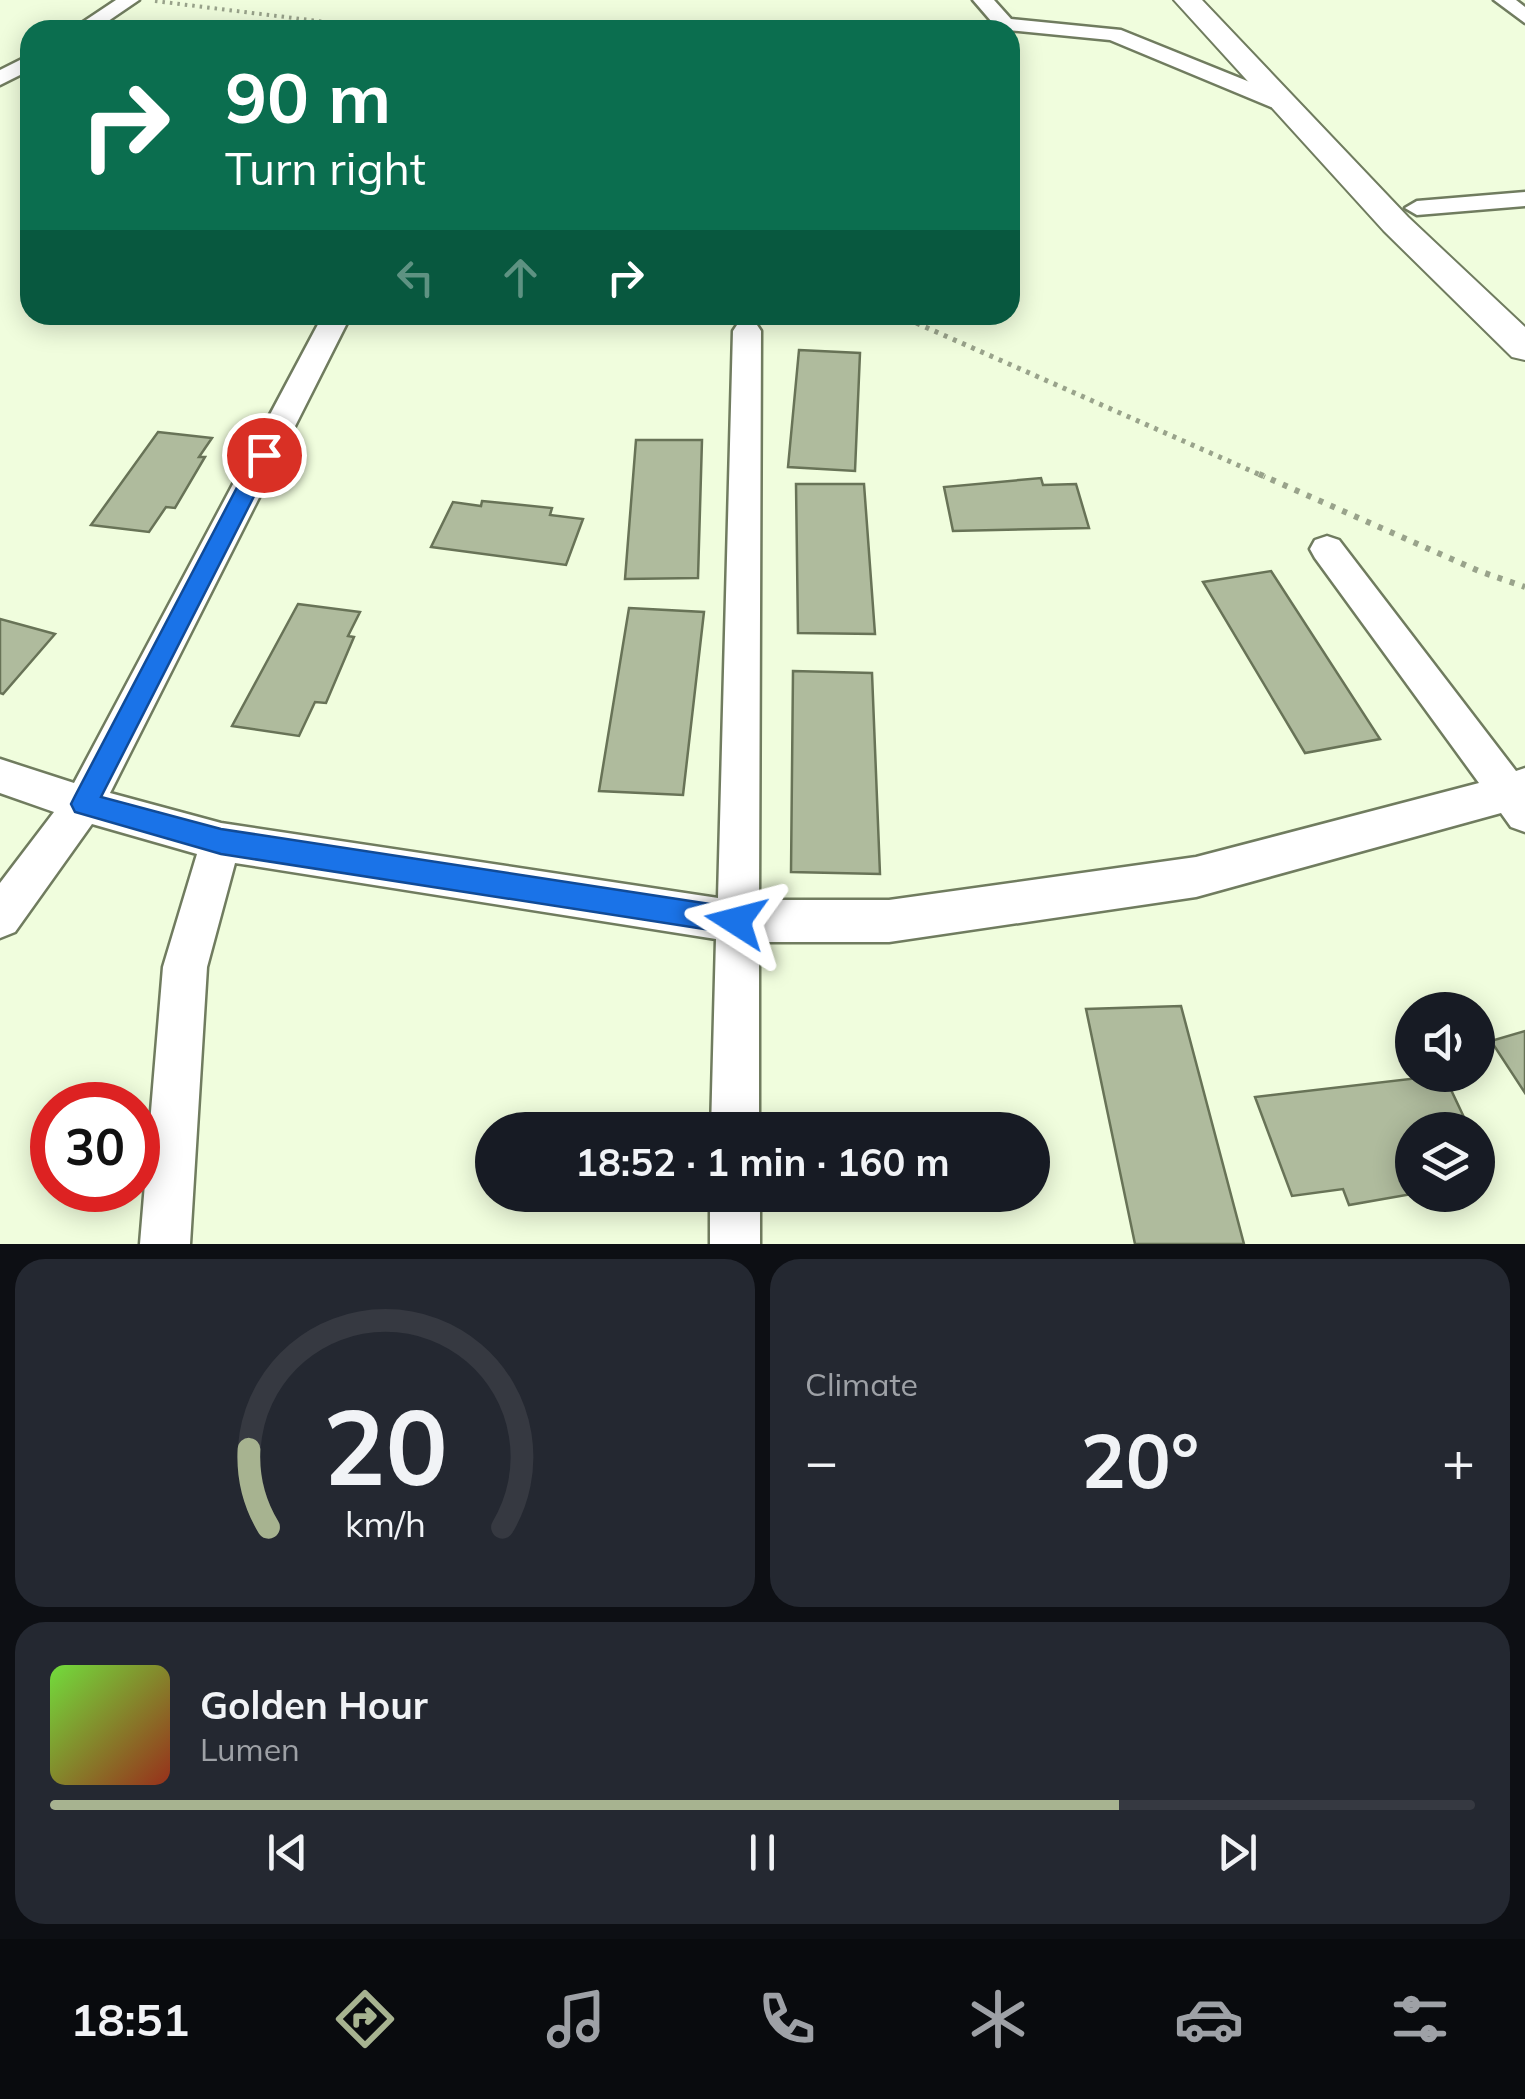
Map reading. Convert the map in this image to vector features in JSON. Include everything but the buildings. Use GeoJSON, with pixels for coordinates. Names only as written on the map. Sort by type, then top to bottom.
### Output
{"type":"FeatureCollection","features":[{"type":"Feature","properties":{"kind":"main road"},"geometry":{"type":"LineString","coordinates":[[1187,0],[1396,224],[1525,348]]}},
{"type":"Feature","properties":{"kind":"main road"},"geometry":{"type":"LineString","coordinates":[[1218,0],[1525,314]]}},
{"type":"Feature","properties":{"kind":"street"},"geometry":{"type":"LineString","coordinates":[[97,20],[129,0]]}},
{"type":"Feature","properties":{"kind":"street"},"geometry":{"type":"LineString","coordinates":[[983,0],[1001,20]]}},
{"type":"Feature","properties":{"kind":"street"},"geometry":{"type":"LineString","coordinates":[[1504,0],[1525,18]]}},
{"type":"Feature","properties":{"kind":"street"},"geometry":{"type":"LineString","coordinates":[[1020,27],[1114,34],[1279,102]]}},
{"type":"Feature","properties":{"kind":"street"},"geometry":{"type":"LineString","coordinates":[[1418,208],[1525,199]]}},
{"type":"Feature","properties":{"kind":"street"},"geometry":{"type":"LineString","coordinates":[[0,916],[84,804],[331,325]]}},
{"type":"Feature","properties":{"kind":"street"},"geometry":{"type":"LineString","coordinates":[[735,1112],[747,331]]}},
{"type":"Feature","properties":{"kind":"street"},"geometry":{"type":"LineString","coordinates":[[0,776],[221,842],[736,921],[890,921],[1196,878],[1520,797],[1327,549]]}},
{"type":"Feature","properties":{"kind":"street"},"geometry":{"type":"LineString","coordinates":[[166,1244],[185,967],[221,842]]}},
{"type":"Feature","properties":{"kind":"street"},"geometry":{"type":"LineString","coordinates":[[735,1212],[735,1244]]}},
{"type":"Feature","properties":{"kind":"path"},"geometry":{"type":"LineString","coordinates":[[144,0],[309,20]]}},
{"type":"Feature","properties":{"kind":"path"},"geometry":{"type":"LineString","coordinates":[[921,325],[1525,587]]}},
{"type":"Feature","properties":{"kind":"route"},"geometry":{"type":"LineString","coordinates":[[264,455],[84,804],[221,842],[736,921]]}}]}
